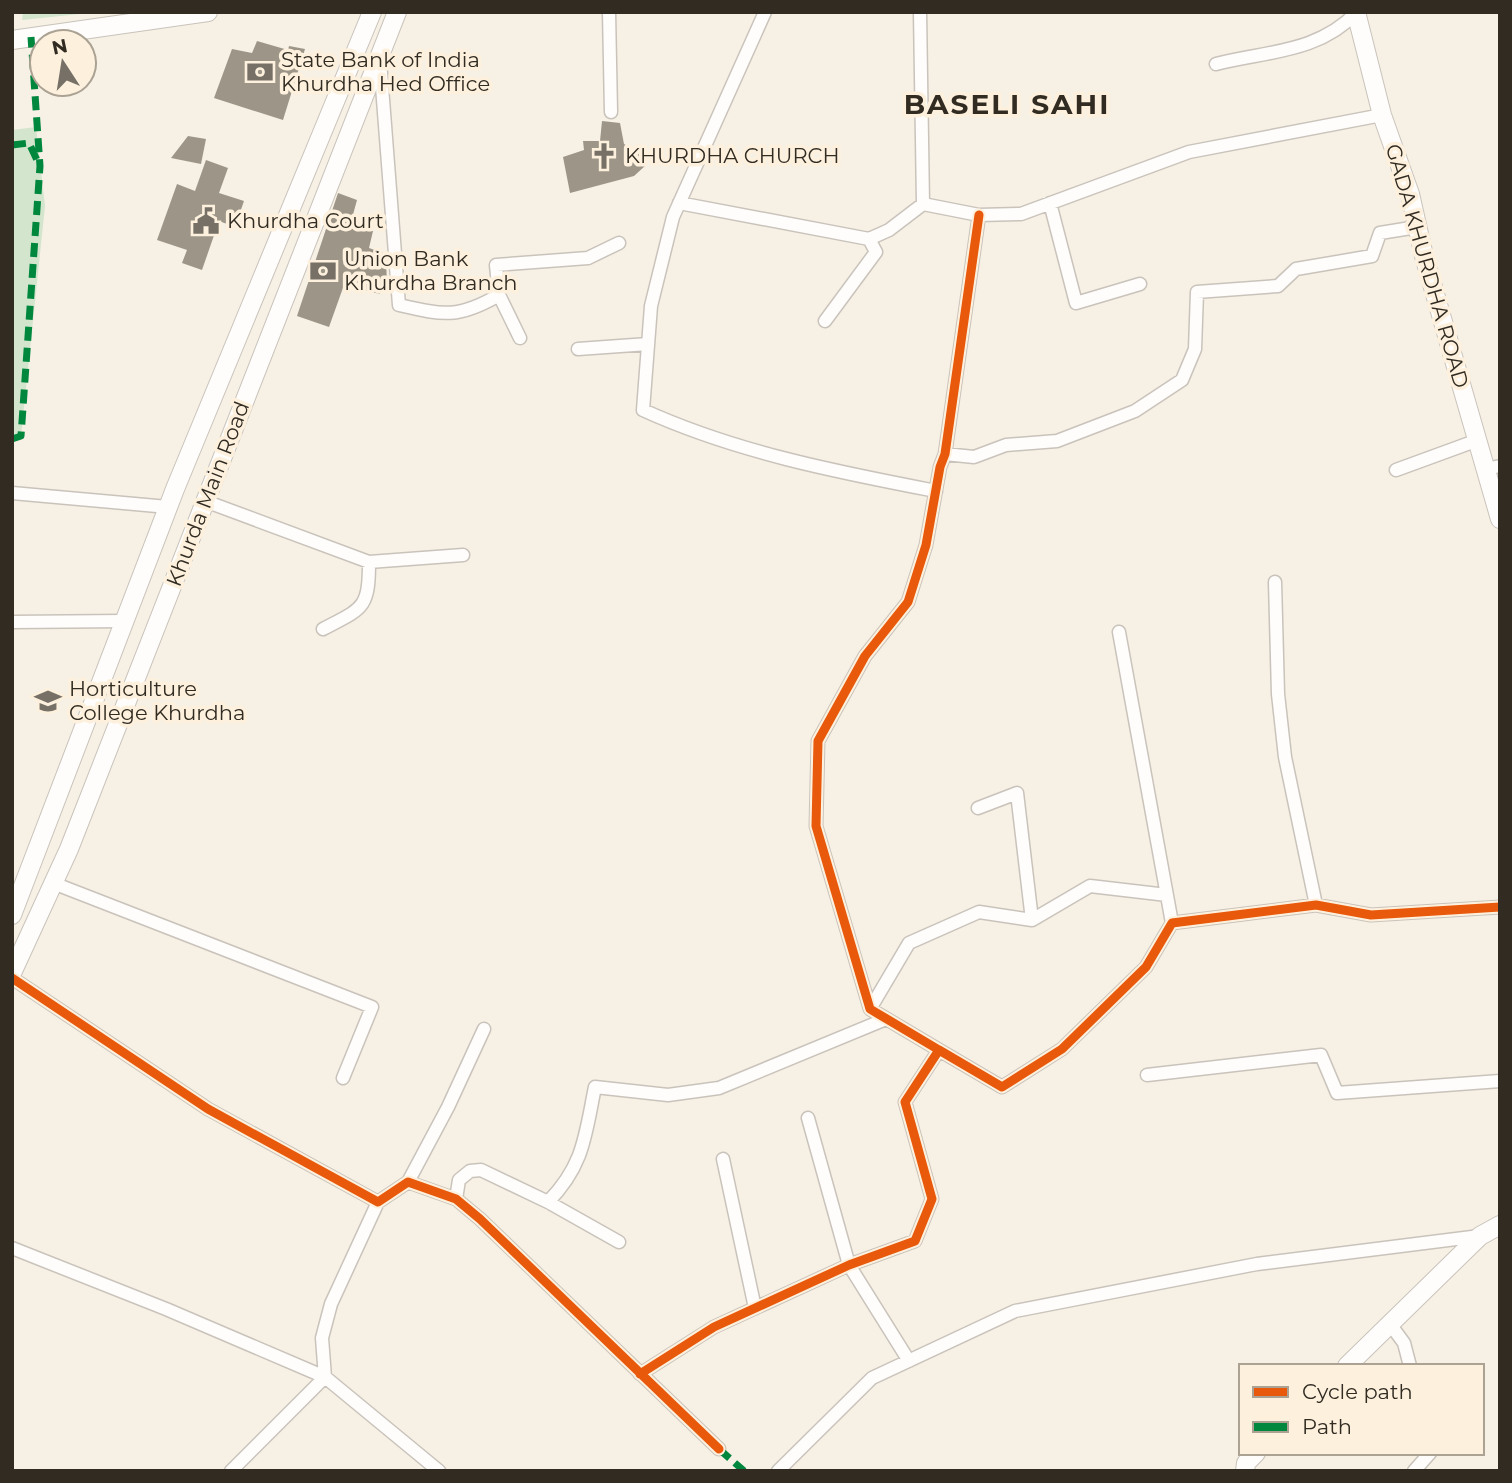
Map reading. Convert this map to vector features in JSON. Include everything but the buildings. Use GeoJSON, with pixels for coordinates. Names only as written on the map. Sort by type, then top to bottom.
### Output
{"type":"FeatureCollection","features":[{"type":"Feature","properties":{"kind":"main road"},"geometry":{"type":"LineString","coordinates":[[12,40],[208,12]]}},
{"type":"Feature","properties":{"kind":"main road","name":"Khurda Main Road"},"geometry":{"type":"LineString","coordinates":[[12,915],[83,736],[167,507],[372,12]]}},
{"type":"Feature","properties":{"kind":"main road","name":"Khurda Main Road"},"geometry":{"type":"LineString","coordinates":[[12,976],[108,750],[397,12]]}},
{"type":"Feature","properties":{"kind":"main road","name":"GADA KHURDHA ROAD"},"geometry":{"type":"LineString","coordinates":[[1356,12],[1382,116],[1410,194],[1478,440],[1493,468],[1500,519]]}},
{"type":"Feature","properties":{"kind":"main road"},"geometry":{"type":"LineString","coordinates":[[83,736],[108,750]]}},
{"type":"Feature","properties":{"kind":"main road"},"geometry":{"type":"LineString","coordinates":[[1349,1364],[1480,1236],[1500,1225]]}},
{"type":"Feature","properties":{"kind":"main road"},"geometry":{"type":"LineString","coordinates":[[1245,1471],[1246,1463],[1254,1455]]}},
{"type":"Feature","properties":{"kind":"street"},"geometry":{"type":"LineString","coordinates":[[609,12],[611,112]]}},
{"type":"Feature","properties":{"kind":"street"},"geometry":{"type":"LineString","coordinates":[[765,12],[679,203],[651,306],[643,410],[684,429],[762,452],[852,475],[936,491]]}},
{"type":"Feature","properties":{"kind":"street"},"geometry":{"type":"LineString","coordinates":[[920,12],[923,204]]}},
{"type":"Feature","properties":{"kind":"street"},"geometry":{"type":"LineString","coordinates":[[1216,64],[1294,49],[1334,34],[1356,12]]}},
{"type":"Feature","properties":{"kind":"street"},"geometry":{"type":"LineString","coordinates":[[379,57],[399,305],[444,315],[478,307],[499,295]]}},
{"type":"Feature","properties":{"kind":"street"},"geometry":{"type":"LineString","coordinates":[[679,203],[869,239],[889,230],[923,204],[979,215],[1021,214],[1189,152],[1382,116]]}},
{"type":"Feature","properties":{"kind":"street"},"geometry":{"type":"LineString","coordinates":[[1050,204],[1076,303],[1140,284]]}},
{"type":"Feature","properties":{"kind":"street"},"geometry":{"type":"LineString","coordinates":[[979,215],[945,454],[926,545],[908,602],[865,656],[818,741],[816,826],[870,1009],[1002,1087],[1062,1049],[1146,967],[1172,923],[1119,632]]}},
{"type":"Feature","properties":{"kind":"street"},"geometry":{"type":"LineString","coordinates":[[945,454],[974,457],[1006,445],[1057,441],[1135,411],[1182,380],[1195,349],[1198,292],[1278,286],[1296,269],[1371,256],[1380,233],[1417,227]]}},
{"type":"Feature","properties":{"kind":"street"},"geometry":{"type":"LineString","coordinates":[[825,321],[876,252],[869,239]]}},
{"type":"Feature","properties":{"kind":"street"},"geometry":{"type":"LineString","coordinates":[[520,338],[499,295],[496,265],[588,258],[619,243]]}},
{"type":"Feature","properties":{"kind":"street"},"geometry":{"type":"LineString","coordinates":[[578,349],[648,344]]}},
{"type":"Feature","properties":{"kind":"street"},"geometry":{"type":"LineString","coordinates":[[1396,470],[1478,440]]}},
{"type":"Feature","properties":{"kind":"street"},"geometry":{"type":"LineString","coordinates":[[12,493],[167,507]]}},
{"type":"Feature","properties":{"kind":"street"},"geometry":{"type":"LineString","coordinates":[[205,501],[369,562],[463,555]]}},
{"type":"Feature","properties":{"kind":"street"},"geometry":{"type":"LineString","coordinates":[[323,629],[361,607],[367,598],[369,562]]}},
{"type":"Feature","properties":{"kind":"street"},"geometry":{"type":"LineString","coordinates":[[1275,582],[1278,694],[1285,757],[1316,905]]}},
{"type":"Feature","properties":{"kind":"street"},"geometry":{"type":"LineString","coordinates":[[12,622],[125,621]]}},
{"type":"Feature","properties":{"kind":"street"},"geometry":{"type":"LineString","coordinates":[[978,808],[1017,793],[1032,920]]}},
{"type":"Feature","properties":{"kind":"street"},"geometry":{"type":"LineString","coordinates":[[53,883],[372,1007],[343,1078]]}},
{"type":"Feature","properties":{"kind":"street"},"geometry":{"type":"LineString","coordinates":[[870,1009],[909,943],[979,912],[1032,920],[1090,886],[1167,895]]}},
{"type":"Feature","properties":{"kind":"street"},"geometry":{"type":"LineString","coordinates":[[1172,923],[1316,905],[1371,915],[1500,907]]}},
{"type":"Feature","properties":{"kind":"street"},"geometry":{"type":"LineString","coordinates":[[12,976],[208,1109],[378,1202]]}},
{"type":"Feature","properties":{"kind":"street"},"geometry":{"type":"LineString","coordinates":[[548,1202],[568,1181],[582,1151],[595,1087],[668,1095],[719,1088],[886,1019]]}},
{"type":"Feature","properties":{"kind":"street"},"geometry":{"type":"LineString","coordinates":[[231,1471],[325,1377],[322,1338],[331,1304],[378,1202],[408,1182],[484,1029]]}},
{"type":"Feature","properties":{"kind":"street"},"geometry":{"type":"LineString","coordinates":[[640,1374],[714,1327],[849,1265],[915,1241],[932,1199],[905,1102],[939,1050]]}},
{"type":"Feature","properties":{"kind":"street"},"geometry":{"type":"LineString","coordinates":[[1147,1074],[1321,1055],[1337,1093],[1500,1081]]}},
{"type":"Feature","properties":{"kind":"street"},"geometry":{"type":"LineString","coordinates":[[808,1118],[849,1265],[909,1361]]}},
{"type":"Feature","properties":{"kind":"street"},"geometry":{"type":"LineString","coordinates":[[723,1158],[755,1308]]}},
{"type":"Feature","properties":{"kind":"street"},"geometry":{"type":"LineString","coordinates":[[456,1199],[458,1180],[470,1171],[481,1170],[548,1202],[620,1242]]}},
{"type":"Feature","properties":{"kind":"street"},"geometry":{"type":"LineString","coordinates":[[408,1182],[456,1199],[514,1250],[719,1449]]}},
{"type":"Feature","properties":{"kind":"street"},"geometry":{"type":"LineString","coordinates":[[780,1470],[872,1378],[1015,1311],[1257,1265],[1480,1236]]}},
{"type":"Feature","properties":{"kind":"street"},"geometry":{"type":"LineString","coordinates":[[12,1248],[166,1309],[325,1377],[439,1471]]}},
{"type":"Feature","properties":{"kind":"street"},"geometry":{"type":"LineString","coordinates":[[1390,1324],[1404,1343],[1409,1364]]}},
{"type":"Feature","properties":{"kind":"street"},"geometry":{"type":"LineString","coordinates":[[1414,1471],[1428,1455]]}},
{"type":"Feature","properties":{"kind":"green space"},"geometry":{"type":"Polygon","coordinates":[[[23,12],[99,12],[22,20],[23,12]]]}},
{"type":"Feature","properties":{"kind":"green space"},"geometry":{"type":"Polygon","coordinates":[[[36,127],[45,206],[21,436],[12,442],[12,130],[36,127]]]}},
{"type":"Feature","properties":{"kind":"marked path"},"geometry":{"type":"LineString","coordinates":[[12,439],[21,436],[40,166],[35,98]]}},
{"type":"Feature","properties":{"kind":"marked path"},"geometry":{"type":"LineString","coordinates":[[12,145],[29,143],[37,160]]}},
{"type":"Feature","properties":{"kind":"marked path"},"geometry":{"type":"LineString","coordinates":[[719,1449],[744,1471]]}},
{"type":"Feature","properties":{"kind":"cycle path"},"geometry":{"type":"LineString","coordinates":[[939,1050],[870,1009],[816,826],[818,741],[865,656],[908,602],[926,545],[940,467],[945,454],[979,215]]}},
{"type":"Feature","properties":{"kind":"cycle path"},"geometry":{"type":"LineString","coordinates":[[640,1374],[714,1327],[849,1265],[915,1241],[932,1199],[905,1102],[939,1050],[1002,1087],[1062,1049],[1146,967],[1172,923],[1316,905],[1371,915],[1500,907]]}},
{"type":"Feature","properties":{"kind":"cycle path"},"geometry":{"type":"LineString","coordinates":[[12,978],[208,1109],[378,1202],[408,1182],[456,1199],[719,1449]]}},
{"type":"Feature","properties":{"kind":"place","name":"State Bank of India Khurdha Hed Office"},"geometry":{"type":"Point","coordinates":[260,72]}},
{"type":"Feature","properties":{"kind":"place","name":"KHURDHA CHURCH"},"geometry":{"type":"Point","coordinates":[604,156]}},
{"type":"Feature","properties":{"kind":"place","name":"Khurdha Court"},"geometry":{"type":"Point","coordinates":[206,221]}},
{"type":"Feature","properties":{"kind":"place","name":"Union Bank Khurdha Branch"},"geometry":{"type":"Point","coordinates":[323,271]}},
{"type":"Feature","properties":{"kind":"place","name":"Horticulture College Khurdha"},"geometry":{"type":"Point","coordinates":[48,701]}},
{"type":"Feature","properties":{"kind":"district","name":"BASELI SAHI"},"geometry":{"type":"Point","coordinates":[1007,104]}}]}
